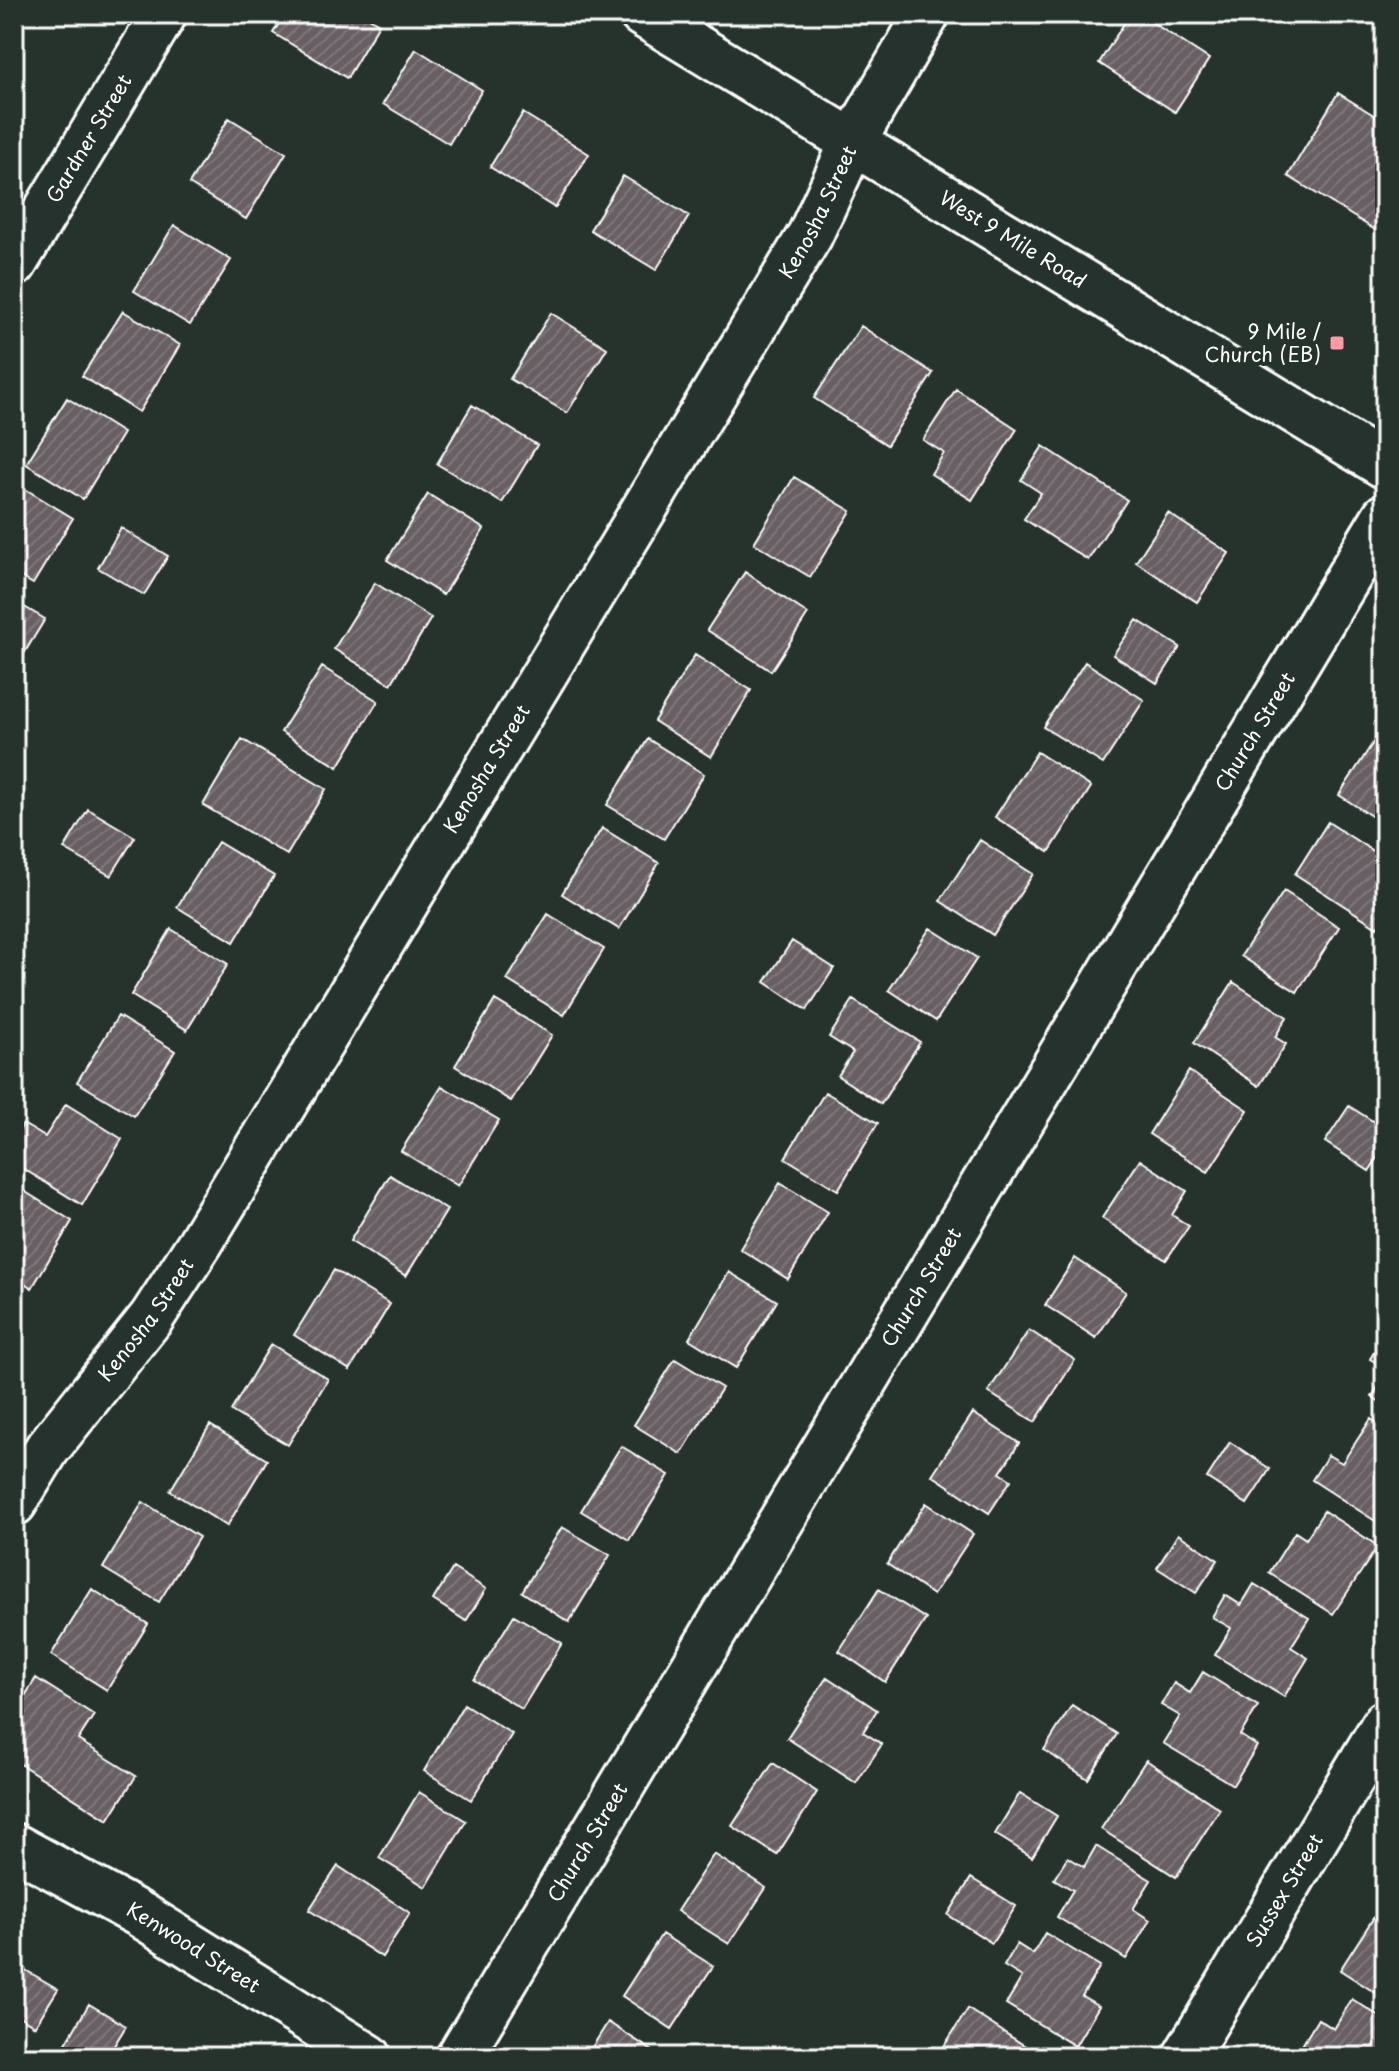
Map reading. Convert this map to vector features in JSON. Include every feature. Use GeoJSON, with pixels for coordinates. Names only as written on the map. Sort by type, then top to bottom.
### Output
{"type":"FeatureCollection","features":[{"type":"Feature","properties":{"kind":"street","name":"Gardner Street"},"geometry":{"type":"LineString","coordinates":[[14,264],[164,14]]}},
{"type":"Feature","properties":{"kind":"street","name":"West 9 Mile Road"},"geometry":{"type":"LineString","coordinates":[[642,14],[1385,466]]}},
{"type":"Feature","properties":{"kind":"street","name":"Kenosha Street"},"geometry":{"type":"LineString","coordinates":[[14,1503],[47,1449],[152,1317],[200,1243],[810,235],[853,142],[927,14]]}},
{"type":"Feature","properties":{"kind":"street","name":"Church Street"},"geometry":{"type":"LineString","coordinates":[[459,2057],[1385,516]]}},
{"type":"Feature","properties":{"kind":"street","name":"Sussex Street"},"geometry":{"type":"LineString","coordinates":[[1185,2057],[1385,1723]]}},
{"type":"Feature","properties":{"kind":"street","name":"Kenwood Street"},"geometry":{"type":"LineString","coordinates":[[14,1846],[141,1915],[369,2057]]}},
{"type":"Feature","properties":{"kind":"building"},"geometry":{"type":"Polygon","coordinates":[[[285,14],[363,14],[379,24],[347,78],[273,33],[285,14]]]}},
{"type":"Feature","properties":{"kind":"building"},"geometry":{"type":"Polygon","coordinates":[[[1130,14],[1139,14],[1209,59],[1175,112],[1099,63],[1130,14]]]}},
{"type":"Feature","properties":{"kind":"building"},"geometry":{"type":"Polygon","coordinates":[[[416,49],[482,90],[449,144],[383,104],[416,49]]]}},
{"type":"Feature","properties":{"kind":"building"},"geometry":{"type":"Polygon","coordinates":[[[1338,93],[1385,122],[1385,236],[1288,176],[1338,93]]]}},
{"type":"Feature","properties":{"kind":"building"},"geometry":{"type":"Polygon","coordinates":[[[523,113],[589,154],[555,208],[490,167],[523,113]]]}},
{"type":"Feature","properties":{"kind":"building"},"geometry":{"type":"Polygon","coordinates":[[[229,118],[286,153],[246,219],[189,184],[229,118]]]}},
{"type":"Feature","properties":{"kind":"building"},"geometry":{"type":"Polygon","coordinates":[[[623,176],[689,216],[656,270],[590,230],[623,176]]]}},
{"type":"Feature","properties":{"kind":"building"},"geometry":{"type":"Polygon","coordinates":[[[174,225],[231,260],[190,325],[134,291],[174,225]]]}},
{"type":"Feature","properties":{"kind":"building"},"geometry":{"type":"Polygon","coordinates":[[[123,311],[180,345],[139,412],[82,376],[123,311]]]}},
{"type":"Feature","properties":{"kind":"building"},"geometry":{"type":"Polygon","coordinates":[[[551,313],[607,348],[567,413],[510,379],[551,313]]]}},
{"type":"Feature","properties":{"kind":"building"},"geometry":{"type":"Polygon","coordinates":[[[861,326],[933,373],[887,445],[814,398],[861,326]]]}},
{"type":"Feature","properties":{"kind":"building"},"geometry":{"type":"Polygon","coordinates":[[[956,389],[1017,429],[972,500],[931,474],[944,453],[923,440],[956,389]]]}},
{"type":"Feature","properties":{"kind":"building"},"geometry":{"type":"Polygon","coordinates":[[[67,398],[123,433],[83,499],[26,464],[67,398]]]}},
{"type":"Feature","properties":{"kind":"building"},"geometry":{"type":"Polygon","coordinates":[[[472,405],[537,445],[502,503],[437,464],[472,405]]]}},
{"type":"Feature","properties":{"kind":"building"},"geometry":{"type":"Polygon","coordinates":[[[1043,446],[1127,500],[1088,560],[1024,519],[1041,493],[1021,480],[1043,446]]]}},
{"type":"Feature","properties":{"kind":"building"},"geometry":{"type":"Polygon","coordinates":[[[794,477],[851,511],[810,577],[754,543],[794,477]]]}},
{"type":"Feature","properties":{"kind":"building"},"geometry":{"type":"Polygon","coordinates":[[[17,484],[73,518],[33,584],[14,573],[14,488],[17,484]]]}},
{"type":"Feature","properties":{"kind":"building"},"geometry":{"type":"Polygon","coordinates":[[[428,494],[484,529],[443,595],[387,560],[428,494]]]}},
{"type":"Feature","properties":{"kind":"building"},"geometry":{"type":"Polygon","coordinates":[[[1168,513],[1229,553],[1197,602],[1136,562],[1168,513]]]}},
{"type":"Feature","properties":{"kind":"building"},"geometry":{"type":"Polygon","coordinates":[[[121,528],[168,556],[144,595],[98,568],[121,528]]]}},
{"type":"Feature","properties":{"kind":"building"},"geometry":{"type":"Polygon","coordinates":[[[745,572],[808,614],[771,671],[707,630],[745,572]]]}},
{"type":"Feature","properties":{"kind":"building"},"geometry":{"type":"Polygon","coordinates":[[[375,583],[431,618],[391,684],[334,649],[375,583]]]}},
{"type":"Feature","properties":{"kind":"building"},"geometry":{"type":"Polygon","coordinates":[[[14,601],[45,619],[14,670],[14,601]]]}},
{"type":"Feature","properties":{"kind":"building"},"geometry":{"type":"Polygon","coordinates":[[[1137,620],[1180,647],[1157,683],[1113,655],[1137,620]]]}},
{"type":"Feature","properties":{"kind":"building"},"geometry":{"type":"Polygon","coordinates":[[[695,655],[751,690],[711,757],[654,721],[695,655]]]}},
{"type":"Feature","properties":{"kind":"building"},"geometry":{"type":"Polygon","coordinates":[[[1085,662],[1144,700],[1103,764],[1043,727],[1085,662]]]}},
{"type":"Feature","properties":{"kind":"building"},"geometry":{"type":"Polygon","coordinates":[[[322,667],[378,701],[338,767],[281,732],[322,667]]]}},
{"type":"Feature","properties":{"kind":"building"},"geometry":{"type":"Polygon","coordinates":[[[1378,735],[1385,739],[1385,825],[1339,795],[1378,735]]]}},
{"type":"Feature","properties":{"kind":"building"},"geometry":{"type":"Polygon","coordinates":[[[242,739],[326,789],[287,855],[203,805],[242,739]]]}},
{"type":"Feature","properties":{"kind":"building"},"geometry":{"type":"Polygon","coordinates":[[[648,739],[704,774],[664,839],[607,805],[648,739]]]}},
{"type":"Feature","properties":{"kind":"building"},"geometry":{"type":"Polygon","coordinates":[[[1037,752],[1091,787],[1049,852],[995,817],[1037,752]]]}},
{"type":"Feature","properties":{"kind":"building"},"geometry":{"type":"Polygon","coordinates":[[[88,809],[135,837],[111,876],[64,849],[88,809]]]}},
{"type":"Feature","properties":{"kind":"building"},"geometry":{"type":"Polygon","coordinates":[[[1328,822],[1385,859],[1385,915],[1377,927],[1295,874],[1328,822]]]}},
{"type":"Feature","properties":{"kind":"building"},"geometry":{"type":"Polygon","coordinates":[[[602,828],[659,863],[619,929],[562,894],[602,828]]]}},
{"type":"Feature","properties":{"kind":"building"},"geometry":{"type":"Polygon","coordinates":[[[980,840],[1033,874],[993,935],[940,901],[980,840]]]}},
{"type":"Feature","properties":{"kind":"building"},"geometry":{"type":"Polygon","coordinates":[[[218,842],[274,876],[234,942],[177,907],[218,842]]]}},
{"type":"Feature","properties":{"kind":"building"},"geometry":{"type":"Polygon","coordinates":[[[1284,891],[1339,927],[1297,992],[1241,956],[1284,891]]]}},
{"type":"Feature","properties":{"kind":"building"},"geometry":{"type":"Polygon","coordinates":[[[548,914],[604,949],[564,1015],[507,980],[548,914]]]}},
{"type":"Feature","properties":{"kind":"building"},"geometry":{"type":"Polygon","coordinates":[[[930,928],[977,958],[936,1021],[889,990],[930,928]]]}},
{"type":"Feature","properties":{"kind":"building"},"geometry":{"type":"Polygon","coordinates":[[[171,929],[228,964],[187,1030],[131,995],[171,929]]]}},
{"type":"Feature","properties":{"kind":"building"},"geometry":{"type":"Polygon","coordinates":[[[792,941],[834,968],[807,1010],[765,982],[792,941]]]}},
{"type":"Feature","properties":{"kind":"building"},"geometry":{"type":"Polygon","coordinates":[[[1233,982],[1287,1017],[1275,1037],[1286,1044],[1259,1086],[1194,1043],[1233,982]]]}},
{"type":"Feature","properties":{"kind":"building"},"geometry":{"type":"Polygon","coordinates":[[[495,1000],[552,1035],[511,1101],[455,1066],[495,1000]]]}},
{"type":"Feature","properties":{"kind":"building"},"geometry":{"type":"Polygon","coordinates":[[[853,1000],[920,1042],[881,1104],[838,1076],[853,1052],[829,1037],[853,1000]]]}},
{"type":"Feature","properties":{"kind":"building"},"geometry":{"type":"Polygon","coordinates":[[[118,1016],[175,1051],[134,1116],[77,1082],[118,1016]]]}},
{"type":"Feature","properties":{"kind":"building"},"geometry":{"type":"Polygon","coordinates":[[[1189,1071],[1248,1110],[1208,1172],[1149,1134],[1189,1071]]]}},
{"type":"Feature","properties":{"kind":"building"},"geometry":{"type":"Polygon","coordinates":[[[442,1086],[499,1120],[458,1186],[401,1151],[442,1086]]]}},
{"type":"Feature","properties":{"kind":"building"},"geometry":{"type":"Polygon","coordinates":[[[825,1092],[878,1123],[838,1190],[785,1158],[825,1092]]]}},
{"type":"Feature","properties":{"kind":"building"},"geometry":{"type":"Polygon","coordinates":[[[66,1104],[122,1139],[82,1205],[14,1163],[14,1139],[23,1124],[45,1137],[66,1104]]]}},
{"type":"Feature","properties":{"kind":"building"},"geometry":{"type":"Polygon","coordinates":[[[1349,1106],[1385,1129],[1385,1147],[1369,1171],[1325,1142],[1349,1106]]]}},
{"type":"Feature","properties":{"kind":"building"},"geometry":{"type":"Polygon","coordinates":[[[1140,1160],[1187,1191],[1172,1215],[1189,1226],[1166,1260],[1102,1218],[1140,1160]]]}},
{"type":"Feature","properties":{"kind":"building"},"geometry":{"type":"Polygon","coordinates":[[[390,1175],[447,1210],[406,1276],[350,1241],[390,1175]]]}},
{"type":"Feature","properties":{"kind":"building"},"geometry":{"type":"Polygon","coordinates":[[[780,1183],[828,1212],[788,1279],[740,1249],[780,1183]]]}},
{"type":"Feature","properties":{"kind":"building"},"geometry":{"type":"Polygon","coordinates":[[[16,1186],[72,1221],[32,1288],[14,1276],[16,1186]]]}},
{"type":"Feature","properties":{"kind":"building"},"geometry":{"type":"Polygon","coordinates":[[[1075,1258],[1126,1292],[1096,1338],[1045,1305],[1075,1258]]]}},
{"type":"Feature","properties":{"kind":"building"},"geometry":{"type":"Polygon","coordinates":[[[334,1270],[390,1304],[350,1370],[294,1335],[334,1270]]]}},
{"type":"Feature","properties":{"kind":"building"},"geometry":{"type":"Polygon","coordinates":[[[729,1272],[777,1301],[736,1368],[689,1339],[729,1272]]]}},
{"type":"Feature","properties":{"kind":"building"},"geometry":{"type":"Polygon","coordinates":[[[1029,1330],[1075,1360],[1035,1422],[988,1392],[1029,1330]]]}},
{"type":"Feature","properties":{"kind":"building"},"geometry":{"type":"Polygon","coordinates":[[[1385,1338],[1385,1368],[1370,1359],[1385,1338]]]}},
{"type":"Feature","properties":{"kind":"building"},"geometry":{"type":"Polygon","coordinates":[[[271,1344],[328,1379],[288,1445],[231,1411],[271,1344]]]}},
{"type":"Feature","properties":{"kind":"building"},"geometry":{"type":"Polygon","coordinates":[[[675,1359],[722,1388],[681,1454],[634,1425],[675,1359]]]}},
{"type":"Feature","properties":{"kind":"building"},"geometry":{"type":"Polygon","coordinates":[[[1385,1375],[1385,1405],[1372,1397],[1385,1375]]]}},
{"type":"Feature","properties":{"kind":"building"},"geometry":{"type":"Polygon","coordinates":[[[973,1413],[1019,1443],[1000,1473],[1011,1480],[989,1513],[932,1475],[973,1413]]]}},
{"type":"Feature","properties":{"kind":"building"},"geometry":{"type":"Polygon","coordinates":[[[1371,1419],[1385,1428],[1383,1526],[1312,1480],[1328,1455],[1342,1463],[1371,1419]]]}},
{"type":"Feature","properties":{"kind":"building"},"geometry":{"type":"Polygon","coordinates":[[[210,1425],[267,1460],[227,1526],[170,1491],[210,1425]]]}},
{"type":"Feature","properties":{"kind":"building"},"geometry":{"type":"Polygon","coordinates":[[[1230,1442],[1270,1469],[1247,1504],[1207,1478],[1230,1442]]]}},
{"type":"Feature","properties":{"kind":"building"},"geometry":{"type":"Polygon","coordinates":[[[621,1446],[669,1475],[629,1540],[581,1511],[621,1446]]]}},
{"type":"Feature","properties":{"kind":"building"},"geometry":{"type":"Polygon","coordinates":[[[143,1502],[199,1537],[159,1602],[103,1568],[143,1502]]]}},
{"type":"Feature","properties":{"kind":"building"},"geometry":{"type":"Polygon","coordinates":[[[926,1503],[973,1534],[933,1595],[887,1564],[926,1503]]]}},
{"type":"Feature","properties":{"kind":"building"},"geometry":{"type":"Polygon","coordinates":[[[1324,1511],[1378,1546],[1333,1614],[1269,1573],[1295,1532],[1306,1539],[1324,1511]]]}},
{"type":"Feature","properties":{"kind":"building"},"geometry":{"type":"Polygon","coordinates":[[[562,1527],[610,1555],[569,1622],[522,1592],[562,1527]]]}},
{"type":"Feature","properties":{"kind":"building"},"geometry":{"type":"Polygon","coordinates":[[[1178,1534],[1218,1560],[1196,1593],[1157,1568],[1178,1534]]]}},
{"type":"Feature","properties":{"kind":"building"},"geometry":{"type":"Polygon","coordinates":[[[453,1568],[486,1589],[466,1621],[433,1600],[453,1568]]]}},
{"type":"Feature","properties":{"kind":"building"},"geometry":{"type":"Polygon","coordinates":[[[1254,1584],[1309,1618],[1291,1647],[1308,1658],[1284,1697],[1215,1655],[1231,1628],[1212,1617],[1225,1595],[1241,1605],[1254,1584]]]}},
{"type":"Feature","properties":{"kind":"building"},"geometry":{"type":"Polygon","coordinates":[[[92,1589],[148,1624],[107,1690],[51,1655],[92,1589]]]}},
{"type":"Feature","properties":{"kind":"building"},"geometry":{"type":"Polygon","coordinates":[[[879,1589],[926,1619],[885,1682],[839,1651],[879,1589]]]}},
{"type":"Feature","properties":{"kind":"building"},"geometry":{"type":"Polygon","coordinates":[[[514,1615],[562,1643],[522,1709],[474,1680],[514,1615]]]}},
{"type":"Feature","properties":{"kind":"building"},"geometry":{"type":"Polygon","coordinates":[[[1203,1672],[1258,1706],[1240,1735],[1257,1746],[1233,1785],[1163,1743],[1180,1716],[1161,1705],[1174,1683],[1190,1693],[1203,1672]]]}},
{"type":"Feature","properties":{"kind":"building"},"geometry":{"type":"Polygon","coordinates":[[[827,1677],[877,1710],[863,1732],[882,1744],[856,1783],[787,1738],[827,1677]]]}},
{"type":"Feature","properties":{"kind":"building"},"geometry":{"type":"Polygon","coordinates":[[[36,1678],[94,1715],[78,1740],[136,1776],[108,1820],[14,1760],[14,1714],[36,1678]]]}},
{"type":"Feature","properties":{"kind":"building"},"geometry":{"type":"Polygon","coordinates":[[[464,1704],[512,1734],[471,1800],[424,1771],[464,1704]]]}},
{"type":"Feature","properties":{"kind":"building"},"geometry":{"type":"Polygon","coordinates":[[[1072,1705],[1117,1734],[1088,1779],[1044,1750],[1072,1705]]]}},
{"type":"Feature","properties":{"kind":"building"},"geometry":{"type":"Polygon","coordinates":[[[1146,1760],[1220,1809],[1176,1877],[1101,1829],[1146,1760]]]}},
{"type":"Feature","properties":{"kind":"building"},"geometry":{"type":"Polygon","coordinates":[[[773,1763],[817,1792],[777,1855],[732,1826],[773,1763]]]}},
{"type":"Feature","properties":{"kind":"building"},"geometry":{"type":"Polygon","coordinates":[[[419,1792],[466,1821],[426,1887],[379,1858],[419,1792]]]}},
{"type":"Feature","properties":{"kind":"building"},"geometry":{"type":"Polygon","coordinates":[[[1020,1793],[1057,1816],[1032,1857],[995,1834],[1020,1793]]]}},
{"type":"Feature","properties":{"kind":"building"},"geometry":{"type":"Polygon","coordinates":[[[1096,1846],[1151,1880],[1133,1909],[1150,1920],[1126,1959],[1057,1917],[1073,1890],[1054,1879],[1068,1857],[1084,1867],[1096,1846]]]}},
{"type":"Feature","properties":{"kind":"building"},"geometry":{"type":"Polygon","coordinates":[[[714,1854],[766,1888],[729,1944],[677,1911],[714,1854]]]}},
{"type":"Feature","properties":{"kind":"building"},"geometry":{"type":"Polygon","coordinates":[[[338,1866],[410,1913],[382,1957],[309,1910],[338,1866]]]}},
{"type":"Feature","properties":{"kind":"building"},"geometry":{"type":"Polygon","coordinates":[[[971,1878],[1016,1906],[992,1943],[948,1915],[971,1878]]]}},
{"type":"Feature","properties":{"kind":"building"},"geometry":{"type":"Polygon","coordinates":[[[1385,1900],[1385,1999],[1340,1970],[1385,1900]]]}},
{"type":"Feature","properties":{"kind":"building"},"geometry":{"type":"Polygon","coordinates":[[[1045,1933],[1100,1966],[1082,1996],[1099,2006],[1075,2046],[1006,2004],[1022,1977],[1004,1966],[1017,1944],[1033,1954],[1045,1933]]]}},
{"type":"Feature","properties":{"kind":"building"},"geometry":{"type":"Polygon","coordinates":[[[662,1934],[713,1966],[672,2029],[622,1996],[662,1934]]]}},
{"type":"Feature","properties":{"kind":"building"},"geometry":{"type":"Polygon","coordinates":[[[22,1968],[58,1989],[35,2026],[14,2013],[14,1980],[22,1968]]]}},
{"type":"Feature","properties":{"kind":"building"},"geometry":{"type":"Polygon","coordinates":[[[1352,1999],[1385,2020],[1385,2057],[1295,2057],[1318,2019],[1334,2029],[1352,1999]]]}},
{"type":"Feature","properties":{"kind":"building"},"geometry":{"type":"Polygon","coordinates":[[[89,2004],[126,2026],[107,2057],[81,2057],[64,2047],[89,2004]]]}},
{"type":"Feature","properties":{"kind":"building"},"geometry":{"type":"Polygon","coordinates":[[[968,2009],[1042,2057],[937,2057],[968,2009]]]}},
{"type":"Feature","properties":{"kind":"building"},"geometry":{"type":"Polygon","coordinates":[[[608,2022],[662,2057],[586,2057],[608,2022]]]}},
{"type":"Feature","properties":{"kind":"place","name":"9 Mile / Church (EB)"},"geometry":{"type":"Point","coordinates":[1337,343]}}]}
